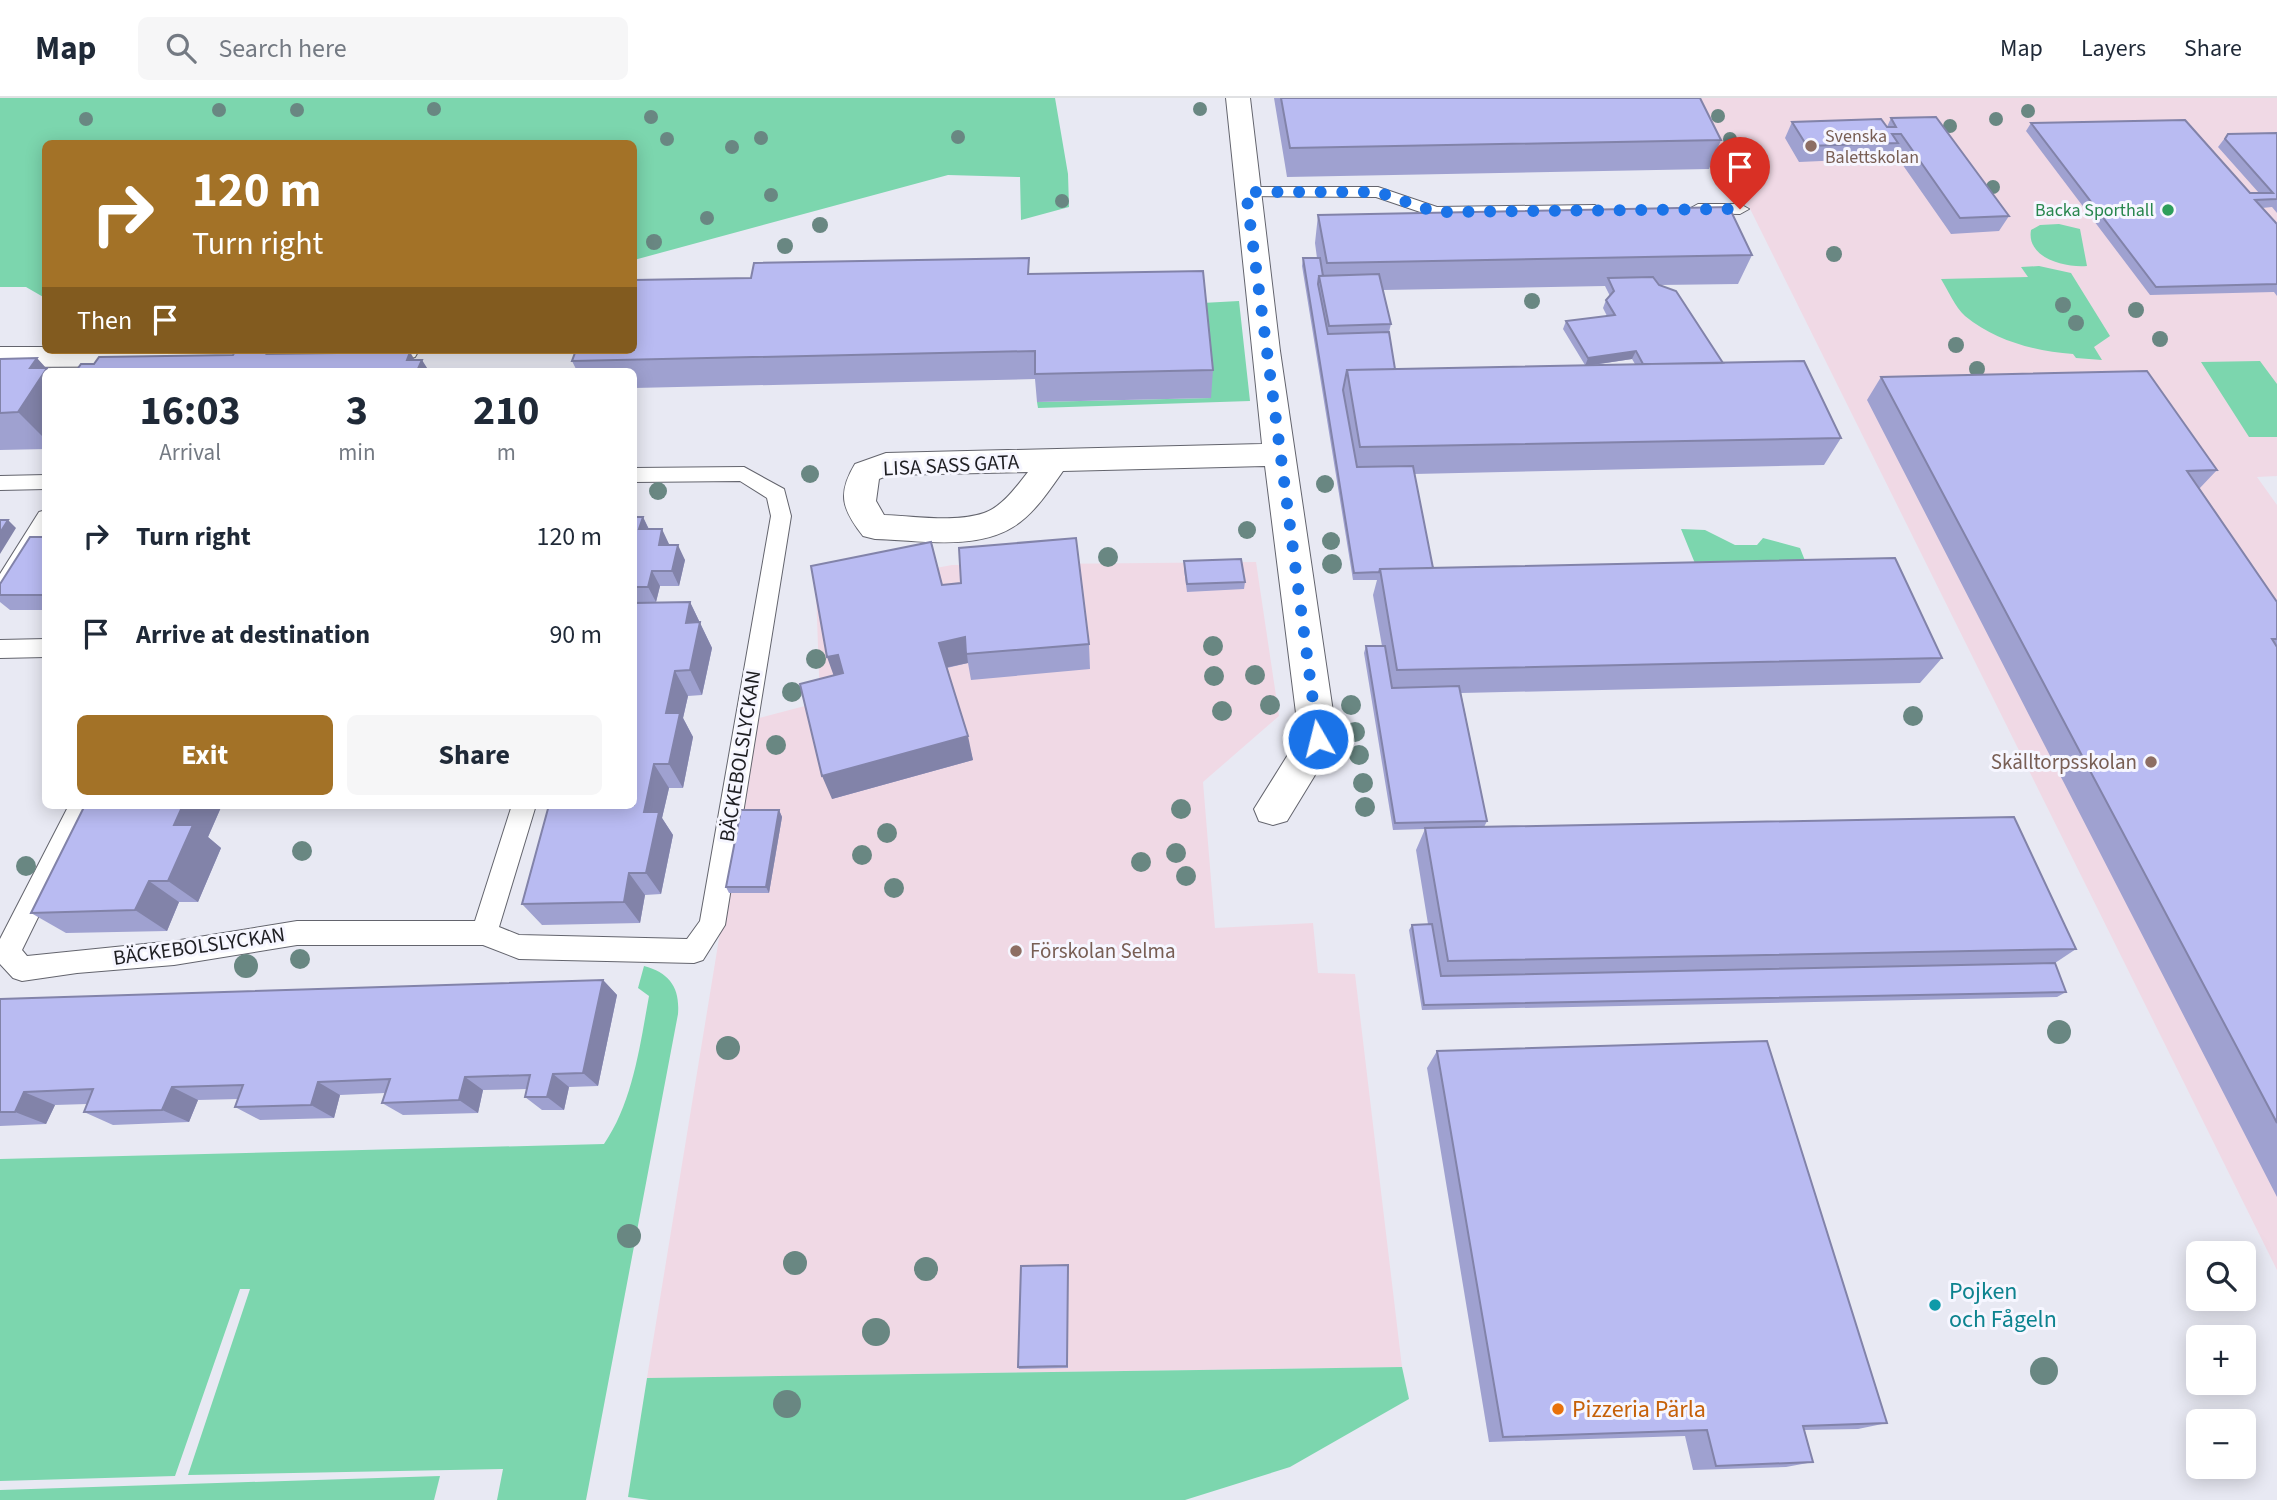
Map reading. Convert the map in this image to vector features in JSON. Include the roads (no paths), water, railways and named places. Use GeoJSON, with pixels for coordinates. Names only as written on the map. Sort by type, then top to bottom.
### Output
{"type":"FeatureCollection","features":[{"type":"Feature","properties":{"kind":"street"},"geometry":{"type":"LineString","coordinates":[[1238,98],[1246,192],[1318,739],[1273,809]]}},
{"type":"Feature","properties":{"kind":"street"},"geometry":{"type":"LineString","coordinates":[[315,356],[390,354]]}},
{"type":"Feature","properties":{"kind":"street"},"geometry":{"type":"LineString","coordinates":[[0,357],[260,356]]}},
{"type":"Feature","properties":{"kind":"street","name":"LISA SASS GATA"},"geometry":{"type":"LineString","coordinates":[[1054,460],[1026,498],[997,521],[955,528],[875,527],[861,511],[858,493],[866,472],[886,464],[1054,460],[1280,455]]}},
{"type":"Feature","properties":{"kind":"lane"},"geometry":{"type":"LineString","coordinates":[[1246,192],[1376,183],[1435,212],[1615,210]]}},
{"type":"Feature","properties":{"kind":"lane"},"geometry":{"type":"LineString","coordinates":[[1684,209],[1740,209]]}},
{"type":"Feature","properties":{"kind":"lane","name":"BÄCKEBOLSLYCKAN"},"geometry":{"type":"LineString","coordinates":[[79,809],[3,952],[23,969],[77,961],[174,953],[297,933],[484,933],[519,947],[694,951],[712,925],[781,516],[777,494],[744,474],[637,475]]}},
{"type":"Feature","properties":{"kind":"lane"},"geometry":{"type":"LineString","coordinates":[[0,483],[42,482]]}},
{"type":"Feature","properties":{"kind":"lane"},"geometry":{"type":"LineString","coordinates":[[0,593],[42,524]]}},
{"type":"Feature","properties":{"kind":"lane"},"geometry":{"type":"LineString","coordinates":[[0,649],[42,648]]}},
{"type":"Feature","properties":{"kind":"lane"},"geometry":{"type":"LineString","coordinates":[[484,933],[523,809]]}},
{"type":"Feature","properties":{"kind":"place","name":"Svenska Balettskolan"},"geometry":{"type":"Point","coordinates":[1811,146]}},
{"type":"Feature","properties":{"kind":"place","name":"Backa Sporthall"},"geometry":{"type":"Point","coordinates":[2168,210]}},
{"type":"Feature","properties":{"kind":"place","name":"Skälltorpsskolan"},"geometry":{"type":"Point","coordinates":[2151,762]}},
{"type":"Feature","properties":{"kind":"place","name":"Förskolan Selma"},"geometry":{"type":"Point","coordinates":[1016,951]}},
{"type":"Feature","properties":{"kind":"place","name":"Pojken och Fågeln"},"geometry":{"type":"Point","coordinates":[1935,1305]}},
{"type":"Feature","properties":{"kind":"place","name":"Pizzeria Pärla"},"geometry":{"type":"Point","coordinates":[1558,1409]}}]}
